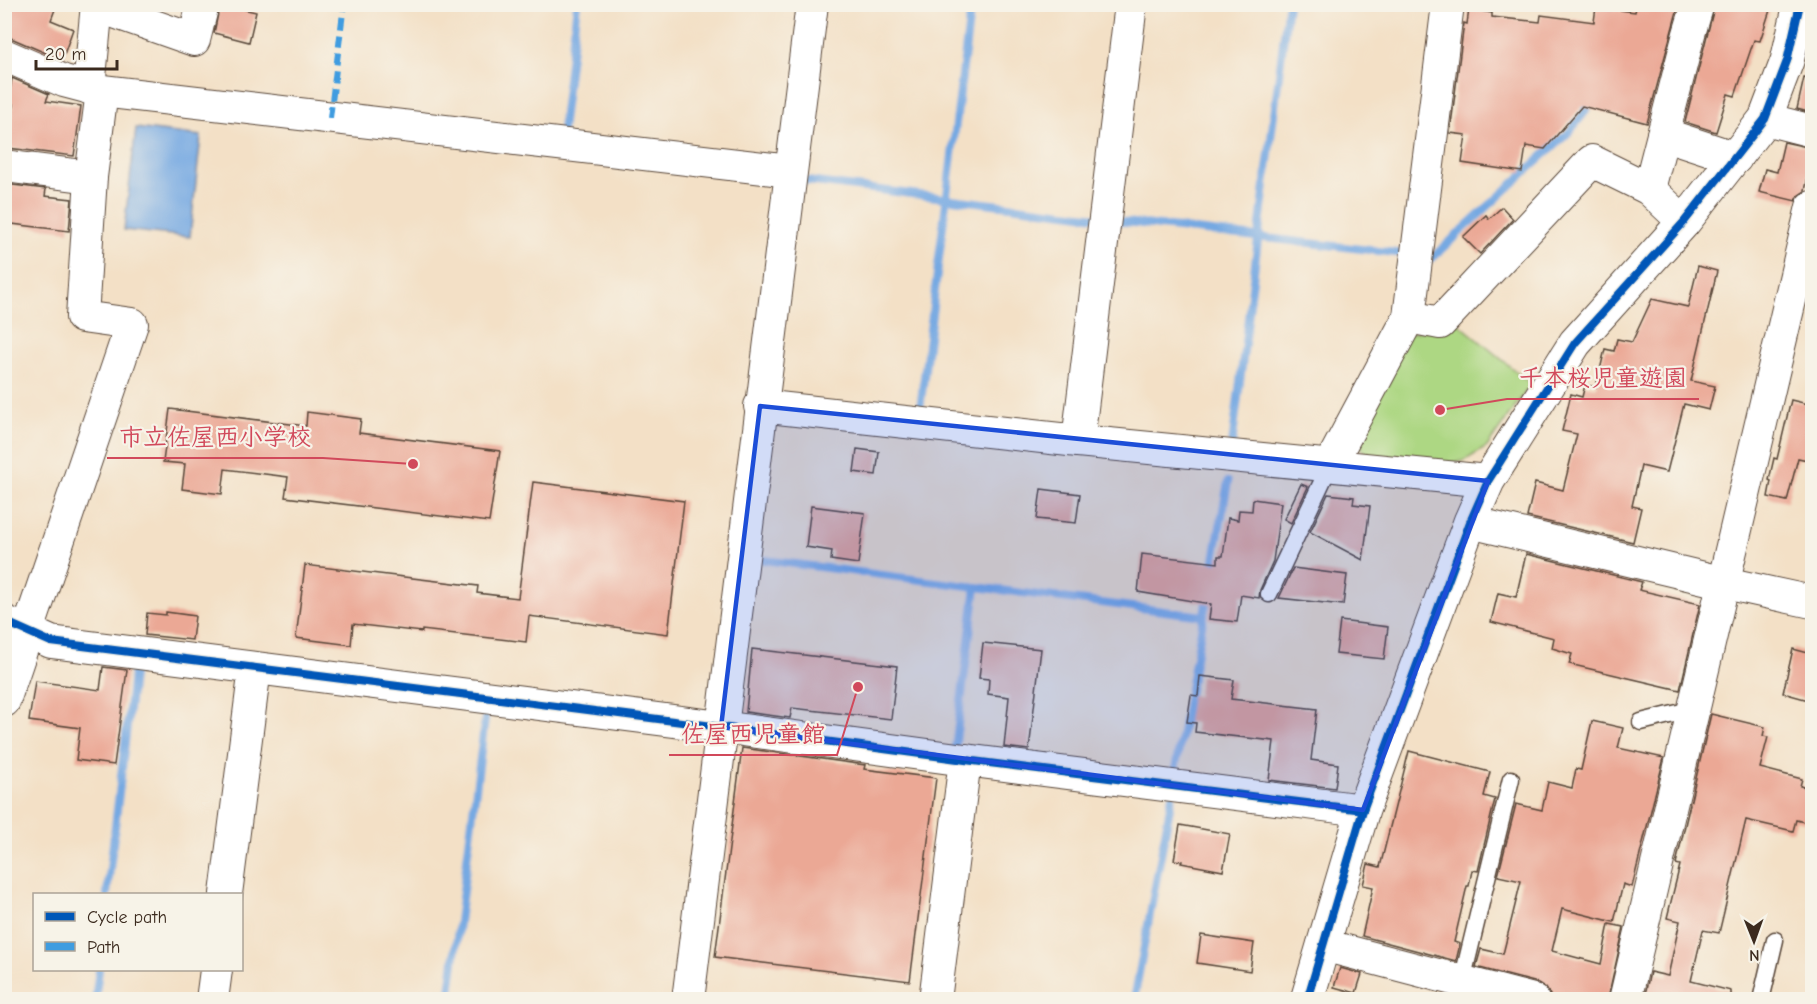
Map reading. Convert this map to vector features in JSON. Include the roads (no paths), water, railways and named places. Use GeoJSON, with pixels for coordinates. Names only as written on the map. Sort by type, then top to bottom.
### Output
{"type":"FeatureCollection","features":[{"type":"Feature","properties":{"kind":"street"},"geometry":{"type":"LineString","coordinates":[[4,701],[16,626],[132,324],[82,317],[92,177],[97,5],[194,40],[203,4]]}},
{"type":"Feature","properties":{"kind":"street"},"geometry":{"type":"LineString","coordinates":[[688,999],[760,406],[812,4]]}},
{"type":"Feature","properties":{"kind":"street"},"geometry":{"type":"LineString","coordinates":[[1078,441],[1131,4]]}},
{"type":"Feature","properties":{"kind":"street"},"geometry":{"type":"LineString","coordinates":[[1330,465],[1409,317],[1448,4]]}},
{"type":"Feature","properties":{"kind":"street"},"geometry":{"type":"LineString","coordinates":[[1649,189],[1698,4]]}},
{"type":"Feature","properties":{"kind":"street"},"geometry":{"type":"LineString","coordinates":[[1307,999],[1363,810],[1470,522],[1488,481],[1575,343],[1684,222],[1765,119],[1787,61],[1800,4]]}},
{"type":"Feature","properties":{"kind":"street"},"geometry":{"type":"LineString","coordinates":[[4,55],[64,81],[96,89],[790,171]]}},
{"type":"Feature","properties":{"kind":"street"},"geometry":{"type":"LineString","coordinates":[[1765,119],[1812,131]]}},
{"type":"Feature","properties":{"kind":"street"},"geometry":{"type":"LineString","coordinates":[[1663,134],[1736,158]]}},
{"type":"Feature","properties":{"kind":"street"},"geometry":{"type":"LineString","coordinates":[[1409,317],[1440,323],[1592,161],[1649,189],[1684,222]]}},
{"type":"Feature","properties":{"kind":"street"},"geometry":{"type":"LineString","coordinates":[[4,166],[92,177]]}},
{"type":"Feature","properties":{"kind":"street"},"geometry":{"type":"LineString","coordinates":[[1625,999],[1725,584],[1812,207]]}},
{"type":"Feature","properties":{"kind":"street"},"geometry":{"type":"LineString","coordinates":[[760,406],[1078,441],[1488,481]]}},
{"type":"Feature","properties":{"kind":"street"},"geometry":{"type":"LineString","coordinates":[[1470,522],[1725,584],[1812,602]]}},
{"type":"Feature","properties":{"kind":"street"},"geometry":{"type":"LineString","coordinates":[[16,626],[51,642],[1363,810]]}},
{"type":"Feature","properties":{"kind":"street"},"geometry":{"type":"LineString","coordinates":[[226,893],[255,668]]}},
{"type":"Feature","properties":{"kind":"street"},"geometry":{"type":"LineString","coordinates":[[935,999],[965,760]]}},
{"type":"Feature","properties":{"kind":"street"},"geometry":{"type":"LineString","coordinates":[[1323,945],[1533,999]]}},
{"type":"Feature","properties":{"kind":"street"},"geometry":{"type":"LineString","coordinates":[[212,999],[216,971]]}},
{"type":"Feature","properties":{"kind":"lane"},"geometry":{"type":"LineString","coordinates":[[1269,594],[1330,465]]}},
{"type":"Feature","properties":{"kind":"lane"},"geometry":{"type":"LineString","coordinates":[[1641,722],[1694,709]]}},
{"type":"Feature","properties":{"kind":"lane"},"geometry":{"type":"LineString","coordinates":[[1462,981],[1511,779]]}},
{"type":"Feature","properties":{"kind":"lane"},"geometry":{"type":"LineString","coordinates":[[1761,999],[1775,940]]}},
{"type":"Feature","properties":{"kind":"water"},"geometry":{"type":"Polygon","coordinates":[[[136,128],[201,136],[190,237],[124,230],[136,128]]]}},
{"type":"Feature","properties":{"kind":"waterway"},"geometry":{"type":"LineString","coordinates":[[562,130],[577,4]]}},
{"type":"Feature","properties":{"kind":"waterway"},"geometry":{"type":"LineString","coordinates":[[920,409],[971,4]]}},
{"type":"Feature","properties":{"kind":"waterway"},"geometry":{"type":"LineString","coordinates":[[1232,445],[1288,4]]}},
{"type":"Feature","properties":{"kind":"waterway"},"geometry":{"type":"LineString","coordinates":[[1608,19],[1611,4]]}},
{"type":"Feature","properties":{"kind":"waterway"},"geometry":{"type":"LineString","coordinates":[[1424,258],[1432,258],[1569,132],[1585,112],[1591,99]]}},
{"type":"Feature","properties":{"kind":"waterway"},"geometry":{"type":"LineString","coordinates":[[807,181],[1097,217]]}},
{"type":"Feature","properties":{"kind":"waterway"},"geometry":{"type":"LineString","coordinates":[[1117,221],[1405,254]]}},
{"type":"Feature","properties":{"kind":"waterway"},"geometry":{"type":"LineString","coordinates":[[1212,571],[1228,482]]}},
{"type":"Feature","properties":{"kind":"waterway"},"geometry":{"type":"LineString","coordinates":[[764,560],[1203,616]]}},
{"type":"Feature","properties":{"kind":"waterway"},"geometry":{"type":"LineString","coordinates":[[955,748],[976,587]]}},
{"type":"Feature","properties":{"kind":"waterway"},"geometry":{"type":"LineString","coordinates":[[1174,775],[1208,593]]}},
{"type":"Feature","properties":{"kind":"waterway"},"geometry":{"type":"LineString","coordinates":[[107,893],[134,667]]}},
{"type":"Feature","properties":{"kind":"waterway"},"geometry":{"type":"LineString","coordinates":[[449,1000],[486,711]]}},
{"type":"Feature","properties":{"kind":"waterway"},"geometry":{"type":"LineString","coordinates":[[1134,1000],[1172,796]]}},
{"type":"Feature","properties":{"kind":"waterway"},"geometry":{"type":"LineString","coordinates":[[95,1000],[99,971]]}},
{"type":"Feature","properties":{"kind":"place","name":"千本桜児童遊園"},"geometry":{"type":"Point","coordinates":[1440,410]}},
{"type":"Feature","properties":{"kind":"place","name":"市立佐屋西小学校"},"geometry":{"type":"Point","coordinates":[413,464]}},
{"type":"Feature","properties":{"kind":"place","name":"佐屋西児童館"},"geometry":{"type":"Point","coordinates":[858,687]}}]}
